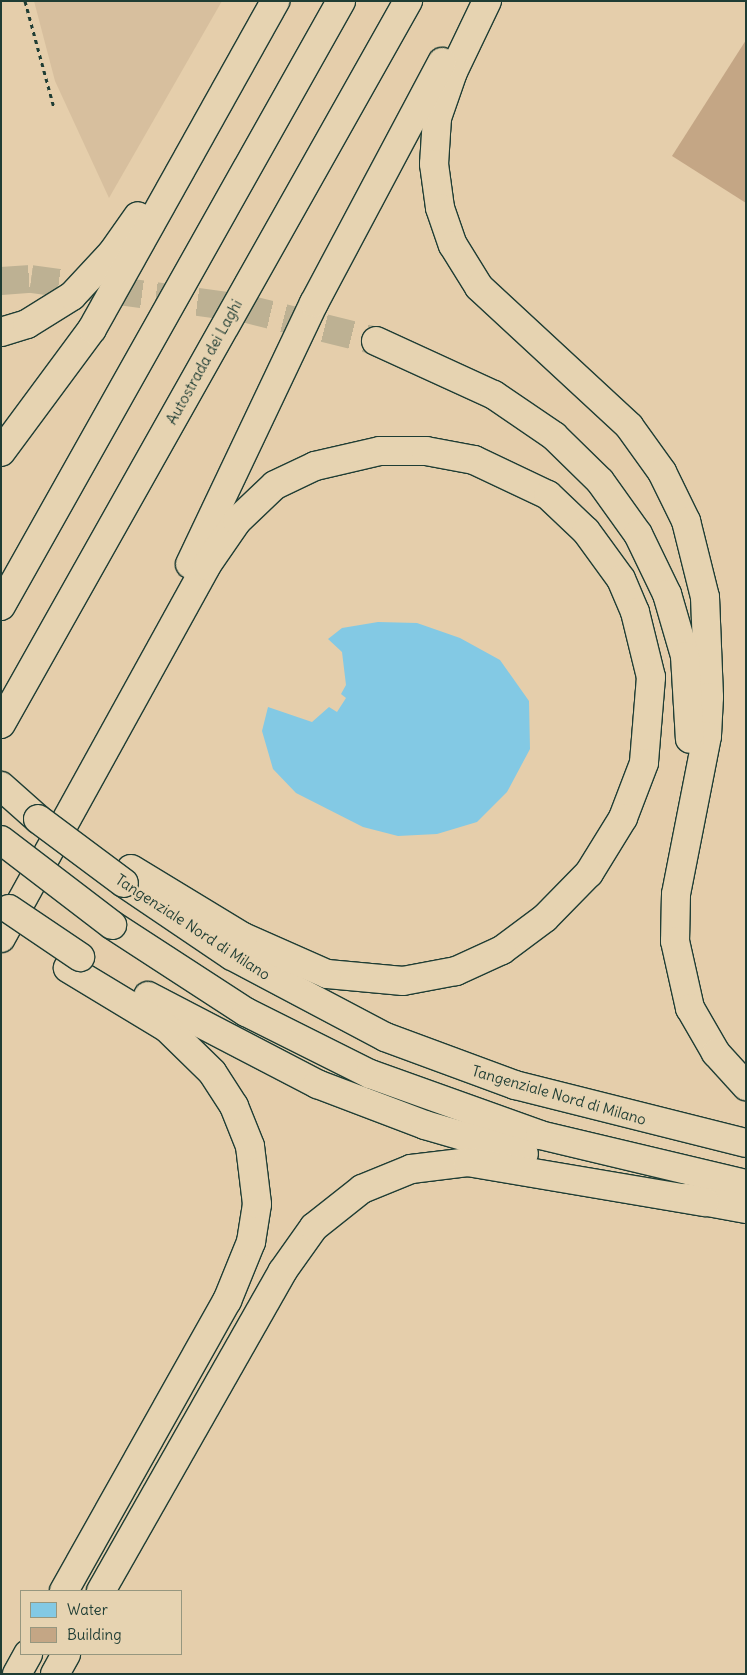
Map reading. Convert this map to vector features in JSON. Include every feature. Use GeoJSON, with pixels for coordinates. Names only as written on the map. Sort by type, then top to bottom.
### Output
{"type":"FeatureCollection","features":[{"type":"Feature","properties":{"kind":"highway"},"geometry":{"type":"LineString","coordinates":[[1,452],[92,329],[275,1]]}},
{"type":"Feature","properties":{"kind":"highway"},"geometry":{"type":"LineString","coordinates":[[1,606],[341,1]]}},
{"type":"Feature","properties":{"kind":"highway","name":"Autostrada dei Laghi"},"geometry":{"type":"LineString","coordinates":[[1,724],[408,1]]}},
{"type":"Feature","properties":{"kind":"highway"},"geometry":{"type":"LineString","coordinates":[[141,683],[266,398],[379,175],[478,1]]}},
{"type":"Feature","properties":{"kind":"highway"},"geometry":{"type":"LineString","coordinates":[[487,1],[442,100],[434,140],[435,185],[453,245],[479,287],[629,426],[662,472],[686,521],[705,596],[709,698],[707,736],[682,855]]}},
{"type":"Feature","properties":{"kind":"highway"},"geometry":{"type":"LineString","coordinates":[[1,332],[53,310],[91,278],[246,56]]}},
{"type":"Feature","properties":{"kind":"highway"},"geometry":{"type":"LineString","coordinates":[[376,341],[464,378],[554,436],[600,481],[638,534],[668,594],[685,656],[691,711],[682,855],[675,924],[684,993],[706,1040],[746,1086]]}},
{"type":"Feature","properties":{"kind":"highway"},"geometry":{"type":"LineString","coordinates":[[1,938],[221,541],[256,500],[315,466],[402,450],[450,454],[498,468],[548,496],[576,520],[616,571],[636,612],[645,644],[652,705],[644,763],[623,818],[589,873],[523,937],[456,971],[378,982],[303,967],[128,876]]}},
{"type":"Feature","properties":{"kind":"highway","name":"Tangenziale Nord di Milano"},"geometry":{"type":"LineString","coordinates":[[1,786],[38,819],[128,876],[232,956],[385,1036],[515,1085],[746,1143]]}},
{"type":"Feature","properties":{"kind":"highway"},"geometry":{"type":"LineString","coordinates":[[1,840],[112,925],[246,1012],[388,1081],[540,1136],[746,1184]]}},
{"type":"Feature","properties":{"kind":"highway"},"geometry":{"type":"LineString","coordinates":[[5,906],[74,962],[167,1028],[212,1072],[234,1106],[250,1146],[256,1204],[251,1242],[228,1301],[65,1590]]}},
{"type":"Feature","properties":{"kind":"highway"},"geometry":{"type":"LineString","coordinates":[[74,962],[248,1052],[353,1099],[494,1146],[705,1202]]}},
{"type":"Feature","properties":{"kind":"highway"},"geometry":{"type":"LineString","coordinates":[[102,1590],[282,1272],[314,1227],[355,1193],[394,1174],[468,1162],[746,1209]]}},
{"type":"Feature","properties":{"kind":"highway"},"geometry":{"type":"LineString","coordinates":[[17,1674],[27,1655]]}},
{"type":"Feature","properties":{"kind":"highway"},"geometry":{"type":"LineString","coordinates":[[55,1674],[65,1655]]}},
{"type":"Feature","properties":{"kind":"path"},"geometry":{"type":"LineString","coordinates":[[25,1],[54,108]]}},
{"type":"Feature","properties":{"kind":"shaded area"},"geometry":{"type":"Polygon","coordinates":[[[34,1],[222,1],[109,198],[55,81],[34,1]]]}},
{"type":"Feature","properties":{"kind":"water"},"geometry":{"type":"Polygon","coordinates":[[[378,622],[417,623],[460,638],[500,660],[529,701],[530,749],[507,792],[477,822],[437,834],[398,836],[363,827],[296,793],[273,769],[262,731],[268,707],[312,722],[329,707],[337,712],[346,698],[341,694],[346,685],[342,652],[328,639],[342,628],[378,622]]]}},
{"type":"Feature","properties":{"kind":"building"},"geometry":{"type":"Polygon","coordinates":[[[746,40],[746,203],[672,156],[746,40]]]}},
{"type":"Feature","properties":{"kind":"tunnel"},"geometry":{"type":"LineString","coordinates":[[1,281],[31,279],[243,308],[376,341]]}}]}
